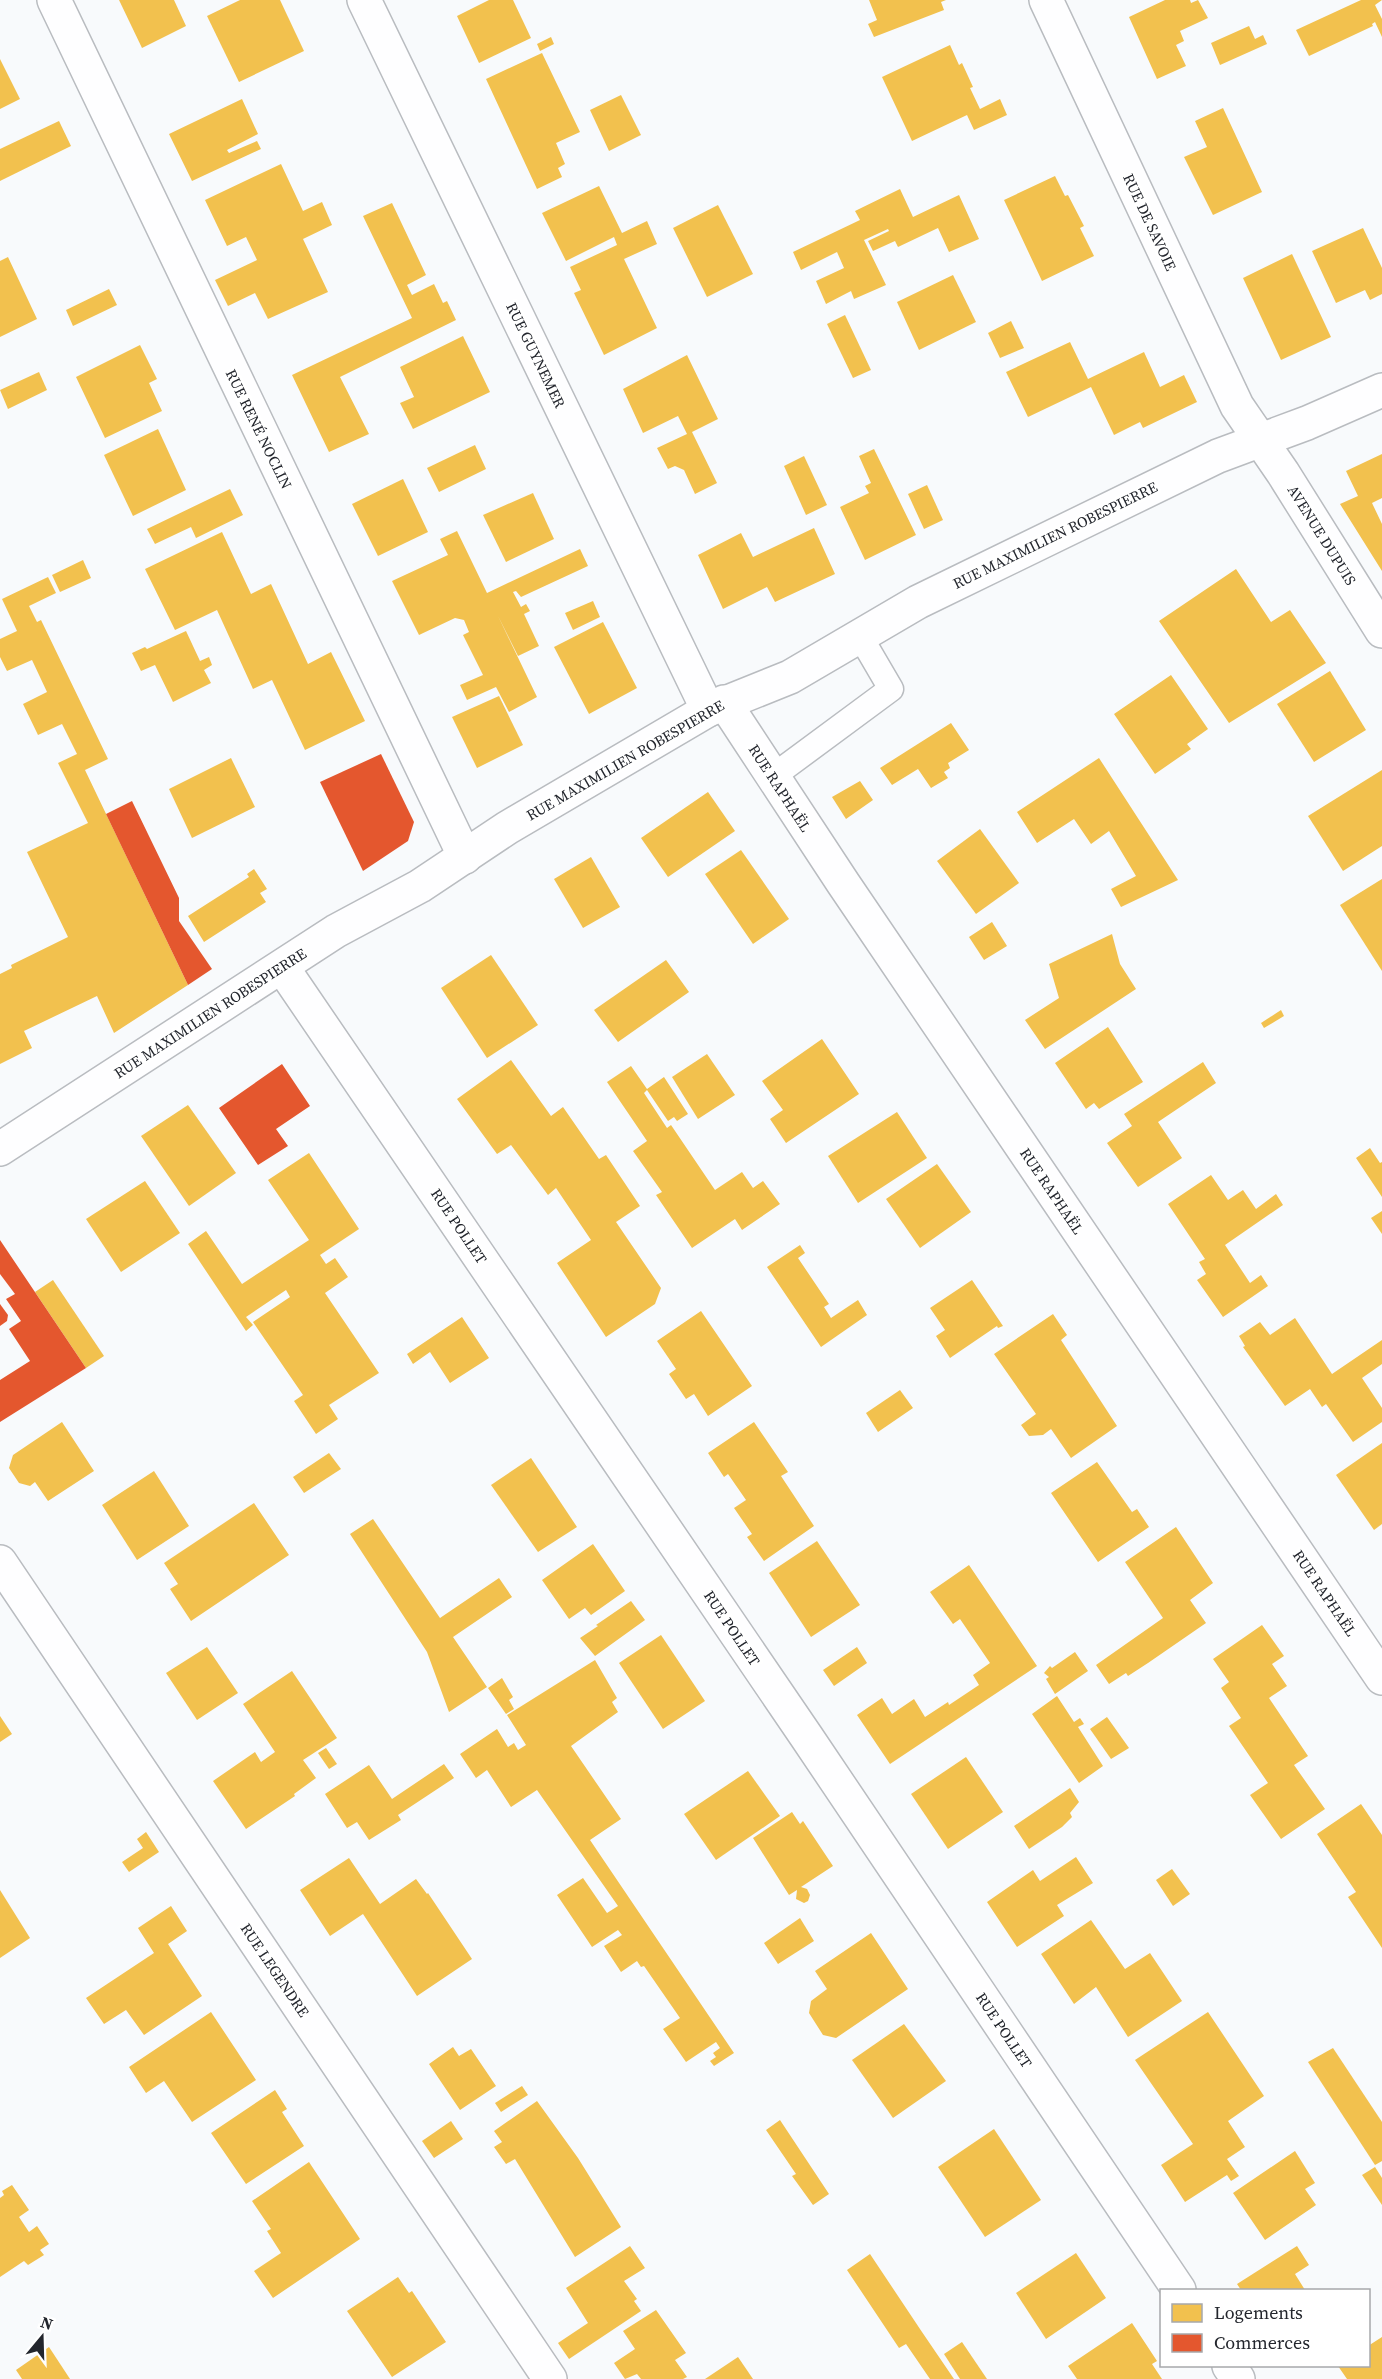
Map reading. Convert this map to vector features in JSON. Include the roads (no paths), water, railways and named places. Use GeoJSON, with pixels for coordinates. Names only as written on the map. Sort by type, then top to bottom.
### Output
{"type":"FeatureCollection","features":[{"type":"Feature","properties":{"kind":"street","name":"RUE RENÉ NOCLIN"},"geometry":{"type":"LineString","coordinates":[[54,0],[465,857]]}},
{"type":"Feature","properties":{"kind":"street","name":"RUE GUYNEMER"},"geometry":{"type":"LineString","coordinates":[[364,0],[716,706]]}},
{"type":"Feature","properties":{"kind":"street","name":"RUE DE SAVOIE"},"geometry":{"type":"LineString","coordinates":[[1046,0],[1237,406],[1260,440]]}},
{"type":"Feature","properties":{"kind":"street","name":"RUE MAXIMILIEN ROBESPIERRE"},"geometry":{"type":"LineString","coordinates":[[0,1149],[336,931],[420,886],[507,828],[716,706],[790,677],[928,596],[1218,456],[1307,423],[1382,390]]}},
{"type":"Feature","properties":{"kind":"street","name":"AVENUE DUPUIS"},"geometry":{"type":"LineString","coordinates":[[1260,440],[1283,472],[1382,631]]}},
{"type":"Feature","properties":{"kind":"street","name":"RUE RAPHAËL"},"geometry":{"type":"LineString","coordinates":[[716,706],[772,777],[1382,1678]]}},
{"type":"Feature","properties":{"kind":"street","name":"RUE POLLET"},"geometry":{"type":"LineString","coordinates":[[282,967],[806,1736],[1178,2289]]}},
{"type":"Feature","properties":{"kind":"street","name":"RUE LEGENDRE"},"geometry":{"type":"LineString","coordinates":[[0,1562],[550,2379]]}},
{"type":"Feature","properties":{"kind":"lane"},"geometry":{"type":"LineString","coordinates":[[772,777],[891,689],[860,636]]}}]}
